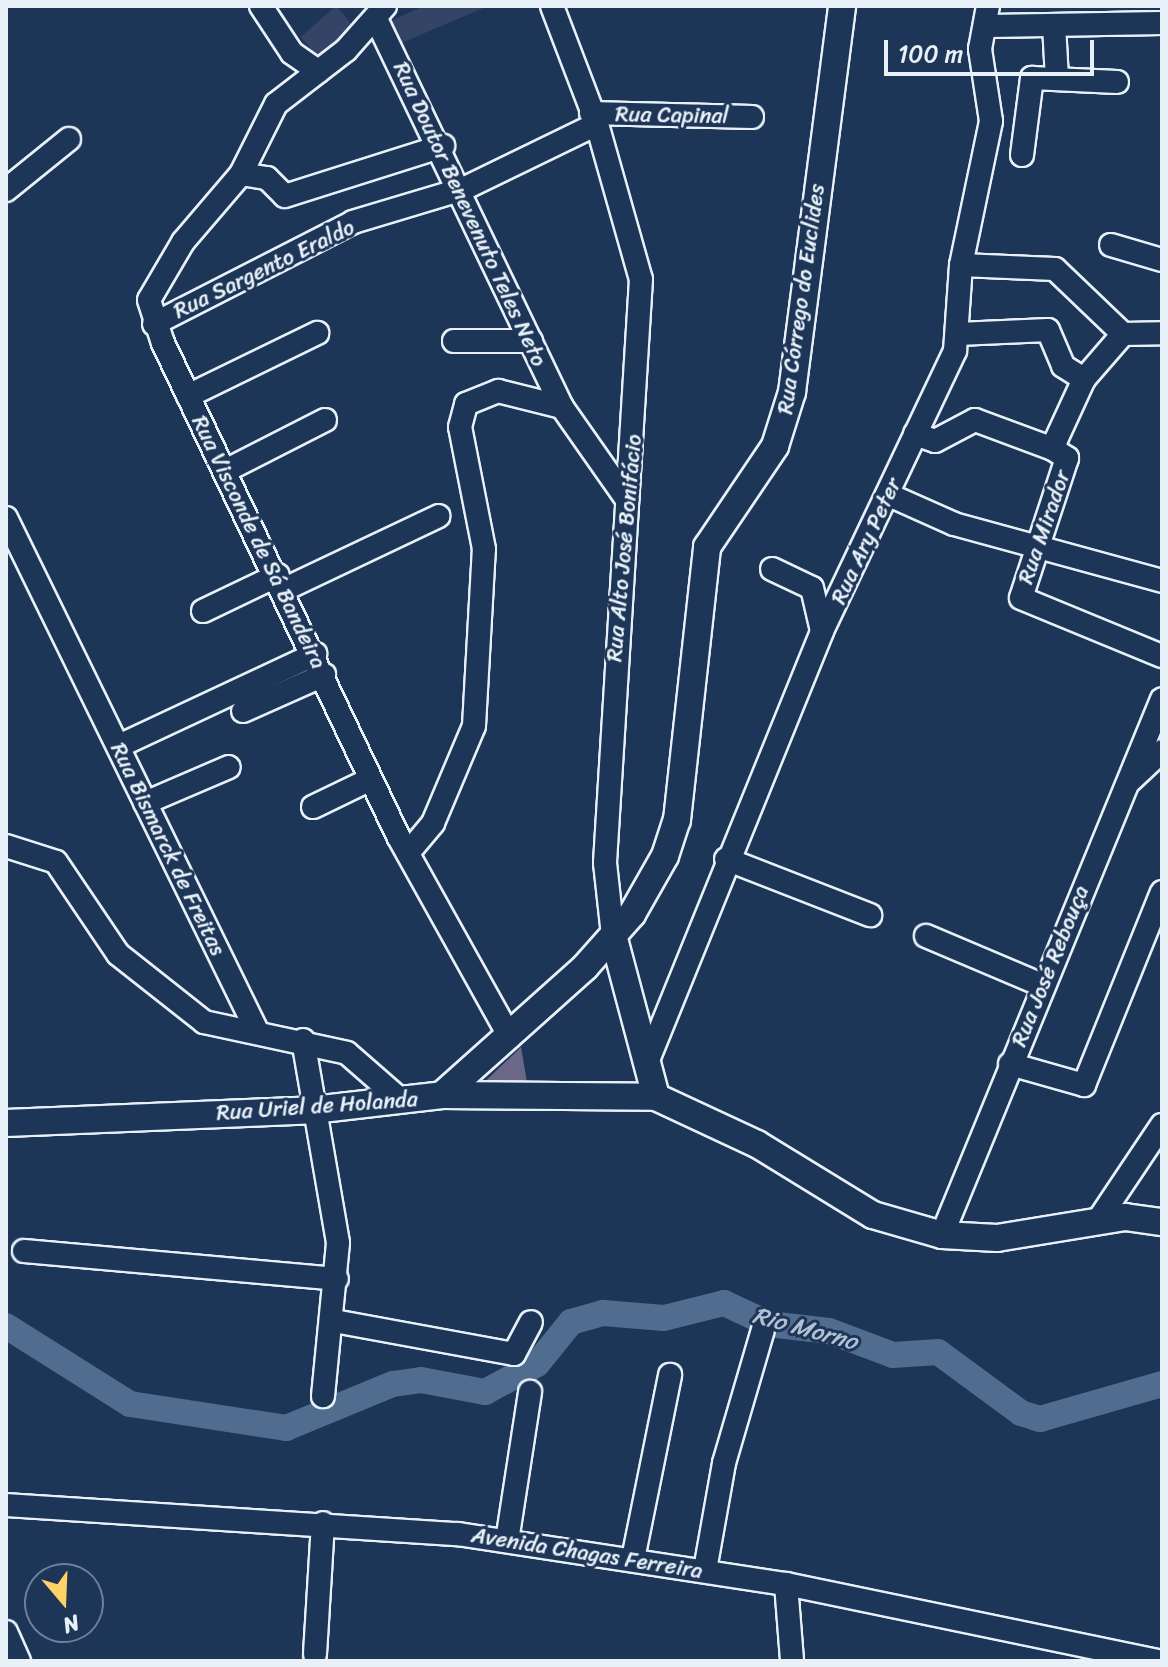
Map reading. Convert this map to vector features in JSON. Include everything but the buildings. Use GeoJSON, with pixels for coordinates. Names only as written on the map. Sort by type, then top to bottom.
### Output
{"type":"FeatureCollection","features":[{"type":"Feature","properties":{"kind":"main road","name":"Rua Córrego do Euclides"},"geometry":{"type":"LineString","coordinates":[[613,935],[650,887],[677,820],[707,547],[775,446],[792,392],[842,6]]}},
{"type":"Feature","properties":{"kind":"main road","name":"Rua Uriel de Holanda"},"geometry":{"type":"LineString","coordinates":[[6,1123],[313,1110],[442,1095],[510,1037],[613,935]]}},
{"type":"Feature","properties":{"kind":"main road","name":"Rua Alto José Bonifácio"},"geometry":{"type":"LineString","coordinates":[[613,935],[656,1097]]}},
{"type":"Feature","properties":{"kind":"main road"},"geometry":{"type":"LineString","coordinates":[[442,1095],[656,1097],[757,1144],[861,1209],[942,1235],[997,1238],[1099,1219],[1162,1222]]}},
{"type":"Feature","properties":{"kind":"street"},"geometry":{"type":"LineString","coordinates":[[261,6],[292,53],[318,71]]}},
{"type":"Feature","properties":{"kind":"street","name":"Rua Alto José Bonifácio"},"geometry":{"type":"LineString","coordinates":[[552,6],[594,119],[641,279],[605,875],[613,935]]}},
{"type":"Feature","properties":{"kind":"street","name":"Rua Visconde de Sá Bandeira"},"geometry":{"type":"LineString","coordinates":[[381,13],[318,71],[276,104],[241,174],[155,282],[154,324],[281,582],[371,779],[408,853],[510,1037]]}},
{"type":"Feature","properties":{"kind":"street","name":"Rua Doutor Benevenuto Teles Neto"},"geometry":{"type":"LineString","coordinates":[[381,13],[562,407],[627,500]]}},
{"type":"Feature","properties":{"kind":"street"},"geometry":{"type":"LineString","coordinates":[[989,16],[1054,25],[1134,16],[1162,23]]}},
{"type":"Feature","properties":{"kind":"street","name":"Rua Ary Peter"},"geometry":{"type":"LineString","coordinates":[[648,1060],[726,859],[822,631],[889,495],[958,334],[961,265],[991,121],[980,49],[989,16]]}},
{"type":"Feature","properties":{"kind":"street"},"geometry":{"type":"LineString","coordinates":[[1054,25],[1057,78]]}},
{"type":"Feature","properties":{"kind":"street"},"geometry":{"type":"LineString","coordinates":[[1022,155],[1027,96],[1032,78],[1117,82]]}},
{"type":"Feature","properties":{"kind":"street","name":"Rua Capinal"},"geometry":{"type":"LineString","coordinates":[[594,119],[752,117]]}},
{"type":"Feature","properties":{"kind":"street","name":"Rua Sargento Eraldo"},"geometry":{"type":"LineString","coordinates":[[154,324],[353,222],[463,189],[594,119]]}},
{"type":"Feature","properties":{"kind":"street"},"geometry":{"type":"LineString","coordinates":[[6,190],[69,139]]}},
{"type":"Feature","properties":{"kind":"street"},"geometry":{"type":"LineString","coordinates":[[241,174],[267,178],[285,196],[443,146]]}},
{"type":"Feature","properties":{"kind":"street"},"geometry":{"type":"LineString","coordinates":[[1111,245],[1162,260]]}},
{"type":"Feature","properties":{"kind":"street"},"geometry":{"type":"LineString","coordinates":[[961,265],[1048,267],[1072,285],[1123,334],[1162,333]]}},
{"type":"Feature","properties":{"kind":"street"},"geometry":{"type":"LineString","coordinates":[[958,334],[1048,330],[1063,366],[1084,379]]}},
{"type":"Feature","properties":{"kind":"street"},"geometry":{"type":"LineString","coordinates":[[188,396],[317,333]]}},
{"type":"Feature","properties":{"kind":"street","name":"Rua Mirador"},"geometry":{"type":"LineString","coordinates":[[1123,334],[1084,379],[1053,449],[1067,458],[1045,537],[1035,547],[1025,602],[1162,656]]}},
{"type":"Feature","properties":{"kind":"street"},"geometry":{"type":"LineString","coordinates":[[454,341],[531,341]]}},
{"type":"Feature","properties":{"kind":"street"},"geometry":{"type":"LineString","coordinates":[[408,853],[433,823],[474,726],[484,549],[462,415],[485,391],[562,407]]}},
{"type":"Feature","properties":{"kind":"street"},"geometry":{"type":"LineString","coordinates":[[227,470],[325,420]]}},
{"type":"Feature","properties":{"kind":"street"},"geometry":{"type":"LineString","coordinates":[[915,434],[935,441],[975,420],[1053,449]]}},
{"type":"Feature","properties":{"kind":"street"},"geometry":{"type":"LineString","coordinates":[[889,495],[954,524],[1162,581]]}},
{"type":"Feature","properties":{"kind":"street"},"geometry":{"type":"LineString","coordinates":[[203,611],[439,516]]}},
{"type":"Feature","properties":{"kind":"street","name":"Rua Bismarck de Freitas"},"geometry":{"type":"LineString","coordinates":[[6,518],[256,1029]]}},
{"type":"Feature","properties":{"kind":"street"},"geometry":{"type":"LineString","coordinates":[[772,569],[812,588],[822,631]]}},
{"type":"Feature","properties":{"kind":"street"},"geometry":{"type":"LineString","coordinates":[[119,746],[315,654]]}},
{"type":"Feature","properties":{"kind":"street"},"geometry":{"type":"LineString","coordinates":[[243,711],[324,675]]}},
{"type":"Feature","properties":{"kind":"street","name":"Rua José Rebouça"},"geometry":{"type":"LineString","coordinates":[[942,1235],[1042,985],[1162,699]]}},
{"type":"Feature","properties":{"kind":"street"},"geometry":{"type":"LineString","coordinates":[[1126,781],[1141,776],[1162,751]]}},
{"type":"Feature","properties":{"kind":"street"},"geometry":{"type":"LineString","coordinates":[[145,803],[229,767]]}},
{"type":"Feature","properties":{"kind":"street"},"geometry":{"type":"LineString","coordinates":[[313,807],[371,779]]}},
{"type":"Feature","properties":{"kind":"street"},"geometry":{"type":"LineString","coordinates":[[6,846],[56,862],[118,954],[204,1022],[256,1029],[347,1053],[402,1101]]}},
{"type":"Feature","properties":{"kind":"street"},"geometry":{"type":"LineString","coordinates":[[726,859],[870,915]]}},
{"type":"Feature","properties":{"kind":"street"},"geometry":{"type":"LineString","coordinates":[[1010,1064],[1084,1085],[1162,892]]}},
{"type":"Feature","properties":{"kind":"street"},"geometry":{"type":"LineString","coordinates":[[926,936],[1042,985]]}},
{"type":"Feature","properties":{"kind":"street"},"geometry":{"type":"LineString","coordinates":[[303,1040],[313,1110],[335,1212],[337,1279],[323,1396]]}},
{"type":"Feature","properties":{"kind":"street"},"geometry":{"type":"LineString","coordinates":[[1099,1219],[1162,1125]]}},
{"type":"Feature","properties":{"kind":"street"},"geometry":{"type":"LineString","coordinates":[[24,1251],[337,1279]]}},
{"type":"Feature","properties":{"kind":"street"},"geometry":{"type":"LineString","coordinates":[[334,1321],[514,1354],[531,1322]]}},
{"type":"Feature","properties":{"kind":"street"},"geometry":{"type":"LineString","coordinates":[[705,1567],[724,1463],[763,1330]]}},
{"type":"Feature","properties":{"kind":"street"},"geometry":{"type":"LineString","coordinates":[[633,1559],[670,1375]]}},
{"type":"Feature","properties":{"kind":"street"},"geometry":{"type":"LineString","coordinates":[[507,1541],[530,1392]]}},
{"type":"Feature","properties":{"kind":"street","name":"Avenida Chagas Ferreira"},"geometry":{"type":"LineString","coordinates":[[6,1505],[323,1523],[507,1541],[705,1567],[1159,1661]]}},
{"type":"Feature","properties":{"kind":"street"},"geometry":{"type":"LineString","coordinates":[[315,1654],[323,1523]]}},
{"type":"Feature","properties":{"kind":"street"},"geometry":{"type":"LineString","coordinates":[[786,1584],[792,1661]]}},
{"type":"Feature","properties":{"kind":"street"},"geometry":{"type":"LineString","coordinates":[[6,1632],[19,1661]]}},
{"type":"Feature","properties":{"kind":"shaded area"},"geometry":{"type":"Polygon","coordinates":[[[336,6],[354,27],[319,58],[301,37],[336,6]]]}},
{"type":"Feature","properties":{"kind":"shaded area"},"geometry":{"type":"Polygon","coordinates":[[[424,6],[488,6],[399,44],[388,22],[424,6]]]}},
{"type":"Feature","properties":{"kind":"waterway","name":"Rio Morno"},"geometry":{"type":"LineString","coordinates":[[6,1326],[130,1404],[286,1428],[393,1384],[421,1380],[485,1392],[537,1364],[571,1322],[603,1313],[664,1318],[724,1303],[769,1324],[829,1331],[893,1355],[938,1352],[1021,1413],[1040,1419],[1162,1384]]}}]}
